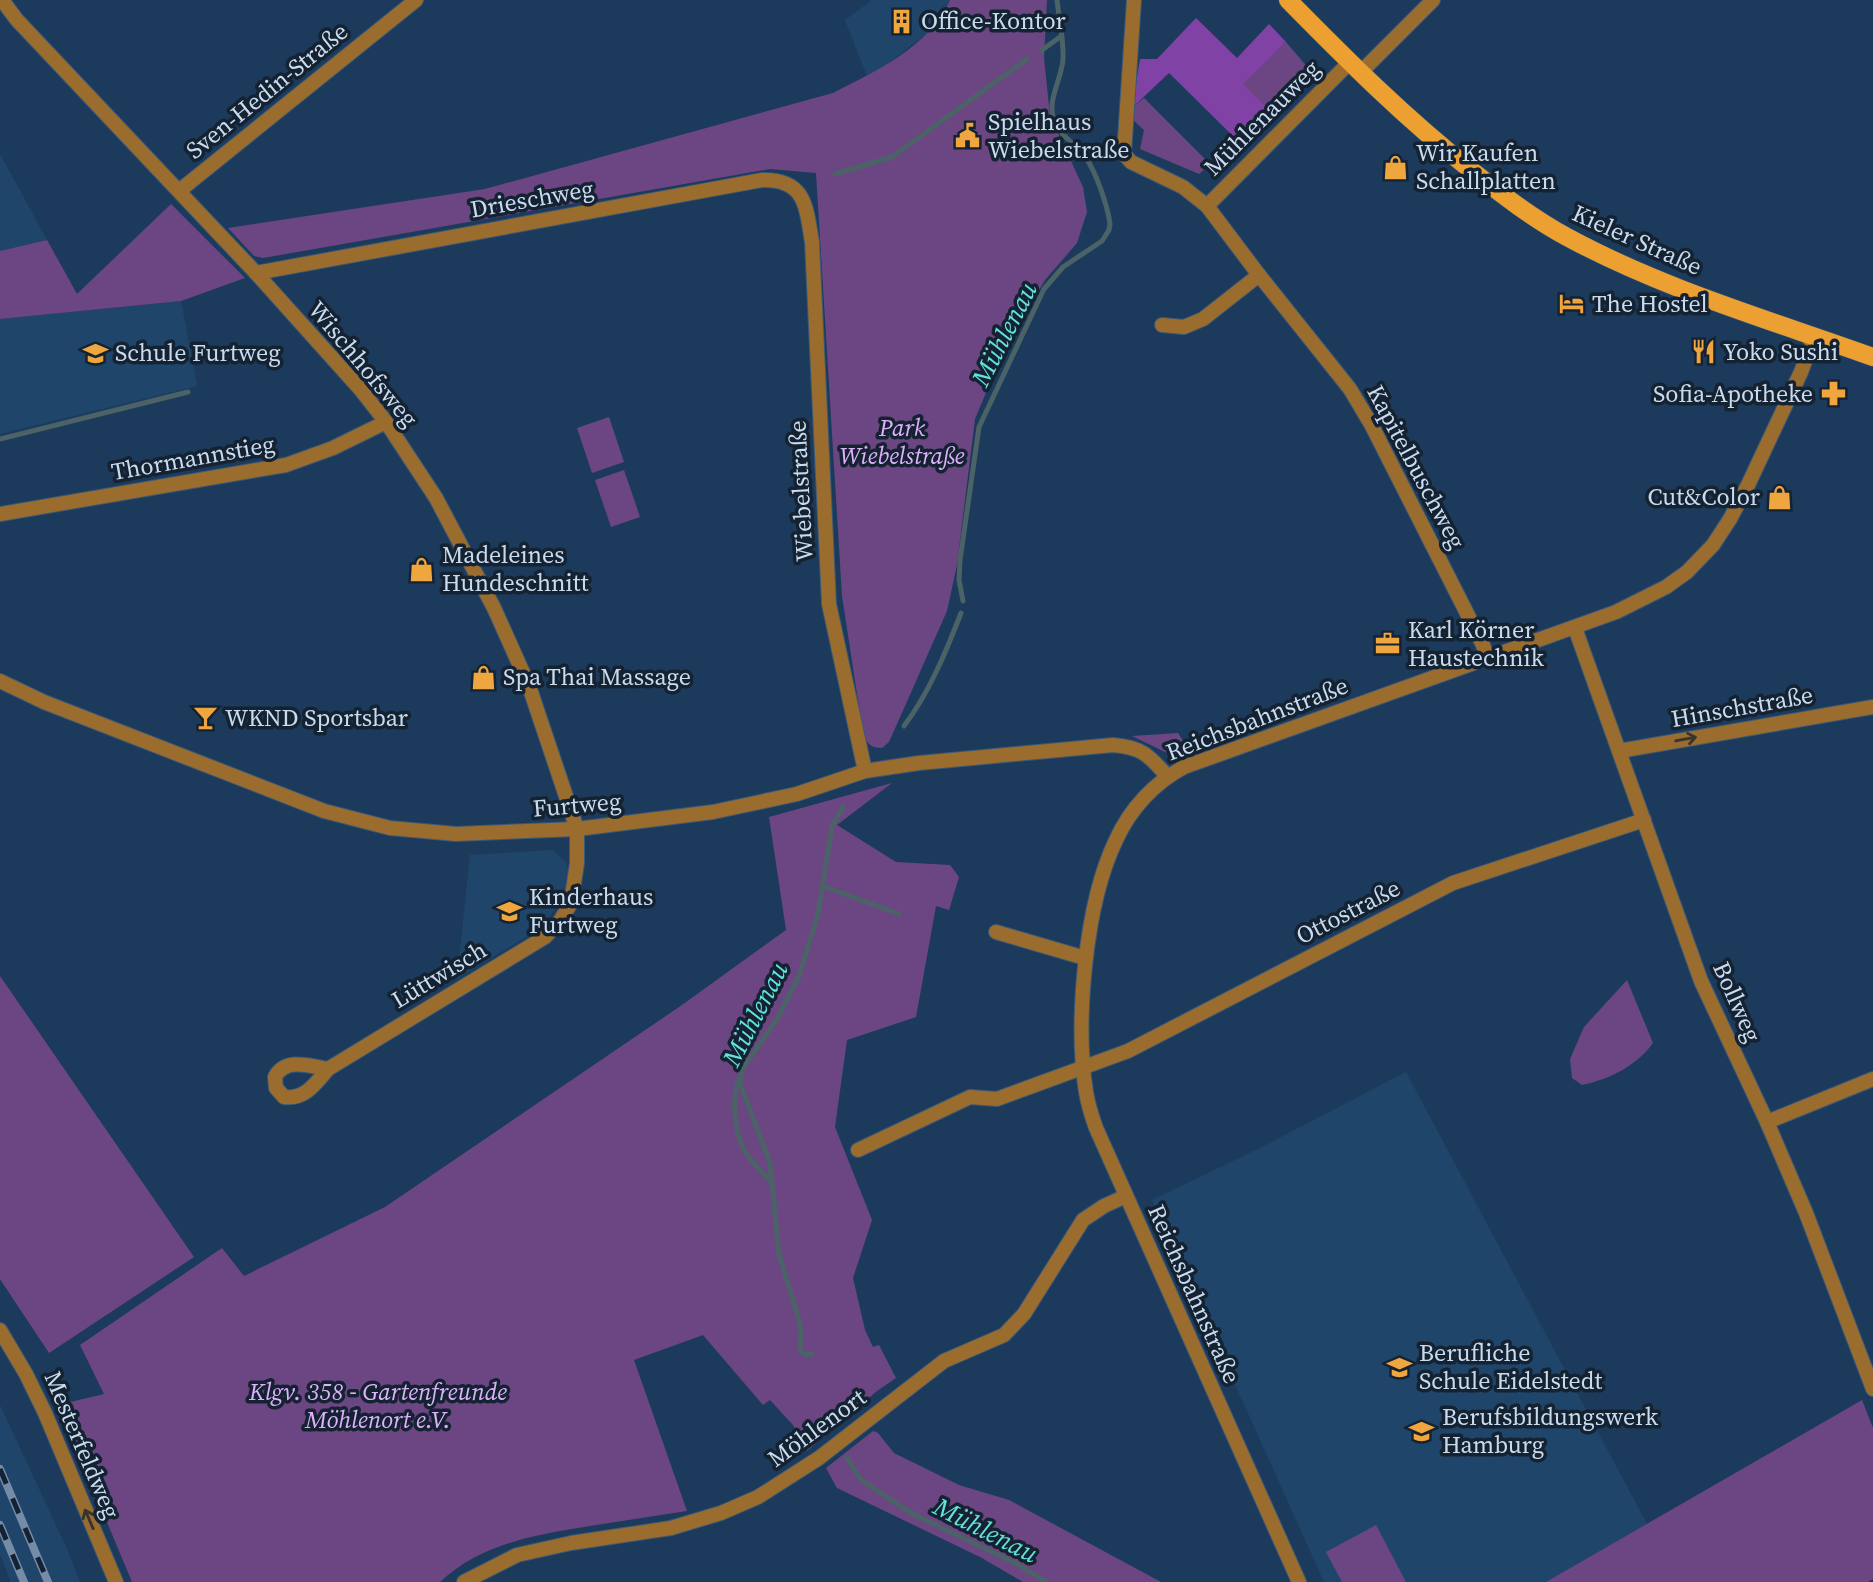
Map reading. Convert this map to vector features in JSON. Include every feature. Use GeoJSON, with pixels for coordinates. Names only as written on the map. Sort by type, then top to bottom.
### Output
{"type":"FeatureCollection","features":[{"type":"Feature","properties":{"kind":"main road","name":"Kieler Straße"},"geometry":{"type":"LineString","coordinates":[[1288,0],[1411,120],[1507,199],[1565,236],[1637,271],[1873,357]]}},
{"type":"Feature","properties":{"kind":"street","name":"Wischhofsweg"},"geometry":{"type":"LineString","coordinates":[[2,0],[17,20],[256,273],[361,390],[386,422],[436,498],[494,608],[528,686],[578,829]]}},
{"type":"Feature","properties":{"kind":"street","name":"Sven-Hedin-Straße"},"geometry":{"type":"LineString","coordinates":[[178,191],[416,0]]}},
{"type":"Feature","properties":{"kind":"street","name":"Kapitelbuschweg"},"geometry":{"type":"LineString","coordinates":[[1134,0],[1124,154],[1131,163],[1183,187],[1207,205],[1363,408],[1483,645],[1488,660]]}},
{"type":"Feature","properties":{"kind":"street","name":"Mühlenauweg"},"geometry":{"type":"LineString","coordinates":[[1207,205],[1355,67],[1433,0]]}},
{"type":"Feature","properties":{"kind":"street","name":"Drieschweg"},"geometry":{"type":"LineString","coordinates":[[256,273],[762,180],[774,180],[798,191],[806,206]]}},
{"type":"Feature","properties":{"kind":"street","name":"Wiebelstraße"},"geometry":{"type":"LineString","coordinates":[[806,206],[812,242],[829,604],[865,771]]}},
{"type":"Feature","properties":{"kind":"street"},"geometry":{"type":"LineString","coordinates":[[1162,324],[1184,327],[1203,319],[1259,275]]}},
{"type":"Feature","properties":{"kind":"street","name":"Reichsbahnstraße"},"geometry":{"type":"LineString","coordinates":[[1299,1582],[1096,1128],[1086,1096],[1082,1013],[1085,958],[1098,892],[1115,840],[1141,800],[1167,776],[1196,762],[1575,628],[1616,612],[1666,587],[1704,556],[1730,519],[1801,372],[1814,337]]}},
{"type":"Feature","properties":{"kind":"street","name":"Thormannstieg"},"geometry":{"type":"LineString","coordinates":[[0,514],[286,466],[334,448],[386,422]]}},
{"type":"Feature","properties":{"kind":"street","name":"Bollweg"},"geometry":{"type":"LineString","coordinates":[[1575,628],[1701,981],[1768,1122],[1807,1213],[1873,1389]]}},
{"type":"Feature","properties":{"kind":"street","name":"Furtweg"},"geometry":{"type":"LineString","coordinates":[[0,681],[44,702],[314,807],[363,822],[418,832],[456,834],[578,829],[725,810],[797,794],[865,771],[919,763],[1113,746],[1132,747],[1146,753],[1167,776]]}},
{"type":"Feature","properties":{"kind":"street","name":"Hinschstraße"},"geometry":{"type":"LineString","coordinates":[[1619,751],[1873,707]]}},
{"type":"Feature","properties":{"kind":"street","name":"Ottostraße"},"geometry":{"type":"LineString","coordinates":[[858,1150],[970,1097],[997,1099],[1128,1051],[1453,883],[1644,820]]}},
{"type":"Feature","properties":{"kind":"street","name":"Lüttwisch"},"geometry":{"type":"LineString","coordinates":[[328,1069],[545,937],[561,920],[571,903],[577,863],[578,829]]}},
{"type":"Feature","properties":{"kind":"street"},"geometry":{"type":"LineString","coordinates":[[996,932],[1085,958]]}},
{"type":"Feature","properties":{"kind":"street"},"geometry":{"type":"LineString","coordinates":[[1768,1122],[1873,1079]]}},
{"type":"Feature","properties":{"kind":"street","name":"Möhlenort"},"geometry":{"type":"LineString","coordinates":[[464,1582],[517,1555],[702,1520],[768,1491],[819,1458],[944,1361],[1004,1335],[1024,1314],[1083,1220],[1126,1196]]}},
{"type":"Feature","properties":{"kind":"street","name":"Mesterfeldweg"},"geometry":{"type":"LineString","coordinates":[[0,1330],[45,1413],[116,1582]]}},
{"type":"Feature","properties":{"kind":"shaded area"},"geometry":{"type":"Polygon","coordinates":[[[872,0],[950,0],[927,33],[881,69],[867,76],[845,20],[872,0]]]}},
{"type":"Feature","properties":{"kind":"shaded area"},"geometry":{"type":"Polygon","coordinates":[[[1196,18],[1237,58],[1269,24],[1286,42],[1243,84],[1267,107],[1235,138],[1169,73],[1132,108],[1140,59],[1157,59],[1196,18]]]}},
{"type":"Feature","properties":{"kind":"shaded area"},"geometry":{"type":"Polygon","coordinates":[[[0,154],[47,240],[0,251],[0,154]]]}},
{"type":"Feature","properties":{"kind":"shaded area","name":"Schule Furtweg"},"geometry":{"type":"Polygon","coordinates":[[[181,301],[197,386],[0,434],[0,319],[181,301]]]}},
{"type":"Feature","properties":{"kind":"shaded area","name":"Kinderhaus Furtweg"},"geometry":{"type":"Polygon","coordinates":[[[553,850],[566,862],[568,870],[559,905],[536,931],[457,979],[470,855],[553,850]]]}},
{"type":"Feature","properties":{"kind":"shaded area"},"geometry":{"type":"Polygon","coordinates":[[[1406,1072],[1647,1524],[1546,1582],[1324,1582],[1152,1200],[1262,1147],[1406,1072]]]}},
{"type":"Feature","properties":{"kind":"shaded area"},"geometry":{"type":"Polygon","coordinates":[[[0,1405],[80,1582],[11,1582],[0,1555],[0,1405]]]}},
{"type":"Feature","properties":{"kind":"green space","name":"Park Wiebelstraße"},"geometry":{"type":"Polygon","coordinates":[[[950,0],[1047,0],[1044,58],[1050,116],[1083,187],[1087,212],[1077,243],[1045,280],[1005,347],[975,419],[957,565],[947,611],[889,742],[882,748],[870,745],[863,733],[842,596],[816,173],[770,169],[263,258],[254,256],[228,228],[485,189],[833,93],[900,56],[929,31],[950,0]]]}},
{"type":"Feature","properties":{"kind":"green space"},"geometry":{"type":"Polygon","coordinates":[[[1286,42],[1309,69],[1267,107],[1242,84],[1286,42]]]}},
{"type":"Feature","properties":{"kind":"green space"},"geometry":{"type":"Polygon","coordinates":[[[1144,98],[1210,164],[1199,174],[1140,149],[1144,130],[1132,119],[1132,108],[1144,98]]]}},
{"type":"Feature","properties":{"kind":"green space"},"geometry":{"type":"Polygon","coordinates":[[[171,204],[245,278],[181,301],[0,319],[0,251],[47,240],[77,294],[171,204]]]}},
{"type":"Feature","properties":{"kind":"green space"},"geometry":{"type":"Polygon","coordinates":[[[609,417],[624,462],[592,473],[577,428],[609,417]]]}},
{"type":"Feature","properties":{"kind":"green space"},"geometry":{"type":"Polygon","coordinates":[[[624,470],[640,517],[611,527],[595,480],[624,470]]]}},
{"type":"Feature","properties":{"kind":"green space"},"geometry":{"type":"Polygon","coordinates":[[[1178,733],[1185,744],[1167,753],[1132,736],[1178,733]]]}},
{"type":"Feature","properties":{"kind":"green space","name":"Klgv. 358 - Gartenfreunde Möhlenort e.V."},"geometry":{"type":"Polygon","coordinates":[[[892,783],[837,825],[896,862],[950,865],[959,877],[949,910],[936,906],[916,1017],[847,1040],[835,1127],[872,1220],[853,1278],[865,1330],[873,1347],[879,1345],[896,1378],[807,1451],[793,1425],[770,1400],[763,1405],[703,1335],[634,1360],[687,1511],[529,1537],[473,1558],[440,1582],[132,1582],[58,1405],[104,1394],[80,1345],[222,1248],[244,1276],[385,1207],[682,1005],[786,930],[769,817],[892,783]]]}},
{"type":"Feature","properties":{"kind":"green space"},"geometry":{"type":"Polygon","coordinates":[[[0,976],[194,1257],[49,1353],[0,1279],[0,976]]]}},
{"type":"Feature","properties":{"kind":"green space"},"geometry":{"type":"Polygon","coordinates":[[[1627,980],[1653,1043],[1639,1058],[1622,1070],[1582,1085],[1572,1078],[1570,1059],[1584,1027],[1627,980]]]}},
{"type":"Feature","properties":{"kind":"green space"},"geometry":{"type":"Polygon","coordinates":[[[1862,1400],[1873,1428],[1873,1579],[1868,1582],[1546,1582],[1862,1400]]]}},
{"type":"Feature","properties":{"kind":"green space"},"geometry":{"type":"Polygon","coordinates":[[[873,1431],[878,1433],[894,1453],[959,1485],[1009,1500],[1161,1582],[1023,1582],[980,1557],[837,1488],[826,1468],[873,1431]]]}},
{"type":"Feature","properties":{"kind":"green space"},"geometry":{"type":"Polygon","coordinates":[[[1376,1525],[1406,1582],[1342,1582],[1326,1552],[1376,1525]]]}},
{"type":"Feature","properties":{"kind":"waterway","name":"Mühlenau"},"geometry":{"type":"LineString","coordinates":[[963,601],[959,580],[960,560],[979,427],[1044,289],[1063,267],[1102,241],[1110,224],[1107,208],[1090,164],[1055,124],[1053,117],[1052,103],[1063,59],[1057,0]]}},
{"type":"Feature","properties":{"kind":"waterway"},"geometry":{"type":"LineString","coordinates":[[1042,50],[1060,37]]}},
{"type":"Feature","properties":{"kind":"waterway"},"geometry":{"type":"LineString","coordinates":[[835,174],[892,157],[1027,59]]}},
{"type":"Feature","properties":{"kind":"waterway"},"geometry":{"type":"LineString","coordinates":[[0,439],[188,392]]}},
{"type":"Feature","properties":{"kind":"waterway","name":"Mühlenau"},"geometry":{"type":"LineString","coordinates":[[904,726],[929,686],[961,613]]}},
{"type":"Feature","properties":{"kind":"waterway","name":"Mühlenau"},"geometry":{"type":"LineString","coordinates":[[812,1354],[805,1355],[800,1349],[801,1330],[798,1316],[779,1254],[770,1163],[740,1083],[743,1068],[777,1019],[799,976],[818,914],[832,826],[843,807]]}},
{"type":"Feature","properties":{"kind":"waterway"},"geometry":{"type":"LineString","coordinates":[[823,886],[899,914]]}},
{"type":"Feature","properties":{"kind":"waterway"},"geometry":{"type":"LineString","coordinates":[[740,1076],[735,1093],[740,1140],[749,1157],[772,1183]]}},
{"type":"Feature","properties":{"kind":"waterway","name":"Mühlenau"},"geometry":{"type":"LineString","coordinates":[[847,1458],[861,1480],[909,1512],[1017,1564],[1046,1582]]}},
{"type":"Feature","properties":{"kind":"railway"},"geometry":{"type":"LineString","coordinates":[[0,1469],[48,1582]]}},
{"type":"Feature","properties":{"kind":"railway"},"geometry":{"type":"LineString","coordinates":[[0,1525],[24,1582]]}},
{"type":"Feature","properties":{"kind":"place","name":"Office-Kontor"},"geometry":{"type":"Point","coordinates":[901,21]}},
{"type":"Feature","properties":{"kind":"place","name":"Spielhaus Wiebelstraße"},"geometry":{"type":"Point","coordinates":[968,136]}},
{"type":"Feature","properties":{"kind":"place","name":"Wir Kaufen Schallplatten"},"geometry":{"type":"Point","coordinates":[1396,167]}},
{"type":"Feature","properties":{"kind":"place","name":"The Hostel"},"geometry":{"type":"Point","coordinates":[1572,304]}},
{"type":"Feature","properties":{"kind":"place","name":"Yoko Sushi"},"geometry":{"type":"Point","coordinates":[1703,352]}},
{"type":"Feature","properties":{"kind":"place","name":"Schule Furtweg"},"geometry":{"type":"Point","coordinates":[95,353]}},
{"type":"Feature","properties":{"kind":"place","name":"Sofia-Apotheke"},"geometry":{"type":"Point","coordinates":[1833,394]}},
{"type":"Feature","properties":{"kind":"place","name":"Cut&Color"},"geometry":{"type":"Point","coordinates":[1780,497]}},
{"type":"Feature","properties":{"kind":"place","name":"Madeleines Hundeschnitt"},"geometry":{"type":"Point","coordinates":[422,569]}},
{"type":"Feature","properties":{"kind":"place","name":"Karl Körner Haustechnik"},"geometry":{"type":"Point","coordinates":[1388,644]}},
{"type":"Feature","properties":{"kind":"place","name":"Spa Thai Massage"},"geometry":{"type":"Point","coordinates":[483,677]}},
{"type":"Feature","properties":{"kind":"place","name":"WKND Sportsbar"},"geometry":{"type":"Point","coordinates":[205,718]}},
{"type":"Feature","properties":{"kind":"place","name":"Kinderhaus Furtweg"},"geometry":{"type":"Point","coordinates":[509,911]}},
{"type":"Feature","properties":{"kind":"place","name":"Berufliche Schule Eidelstedt"},"geometry":{"type":"Point","coordinates":[1399,1367]}},
{"type":"Feature","properties":{"kind":"place","name":"Berufsbildungswerk Hamburg"},"geometry":{"type":"Point","coordinates":[1422,1431]}}]}
